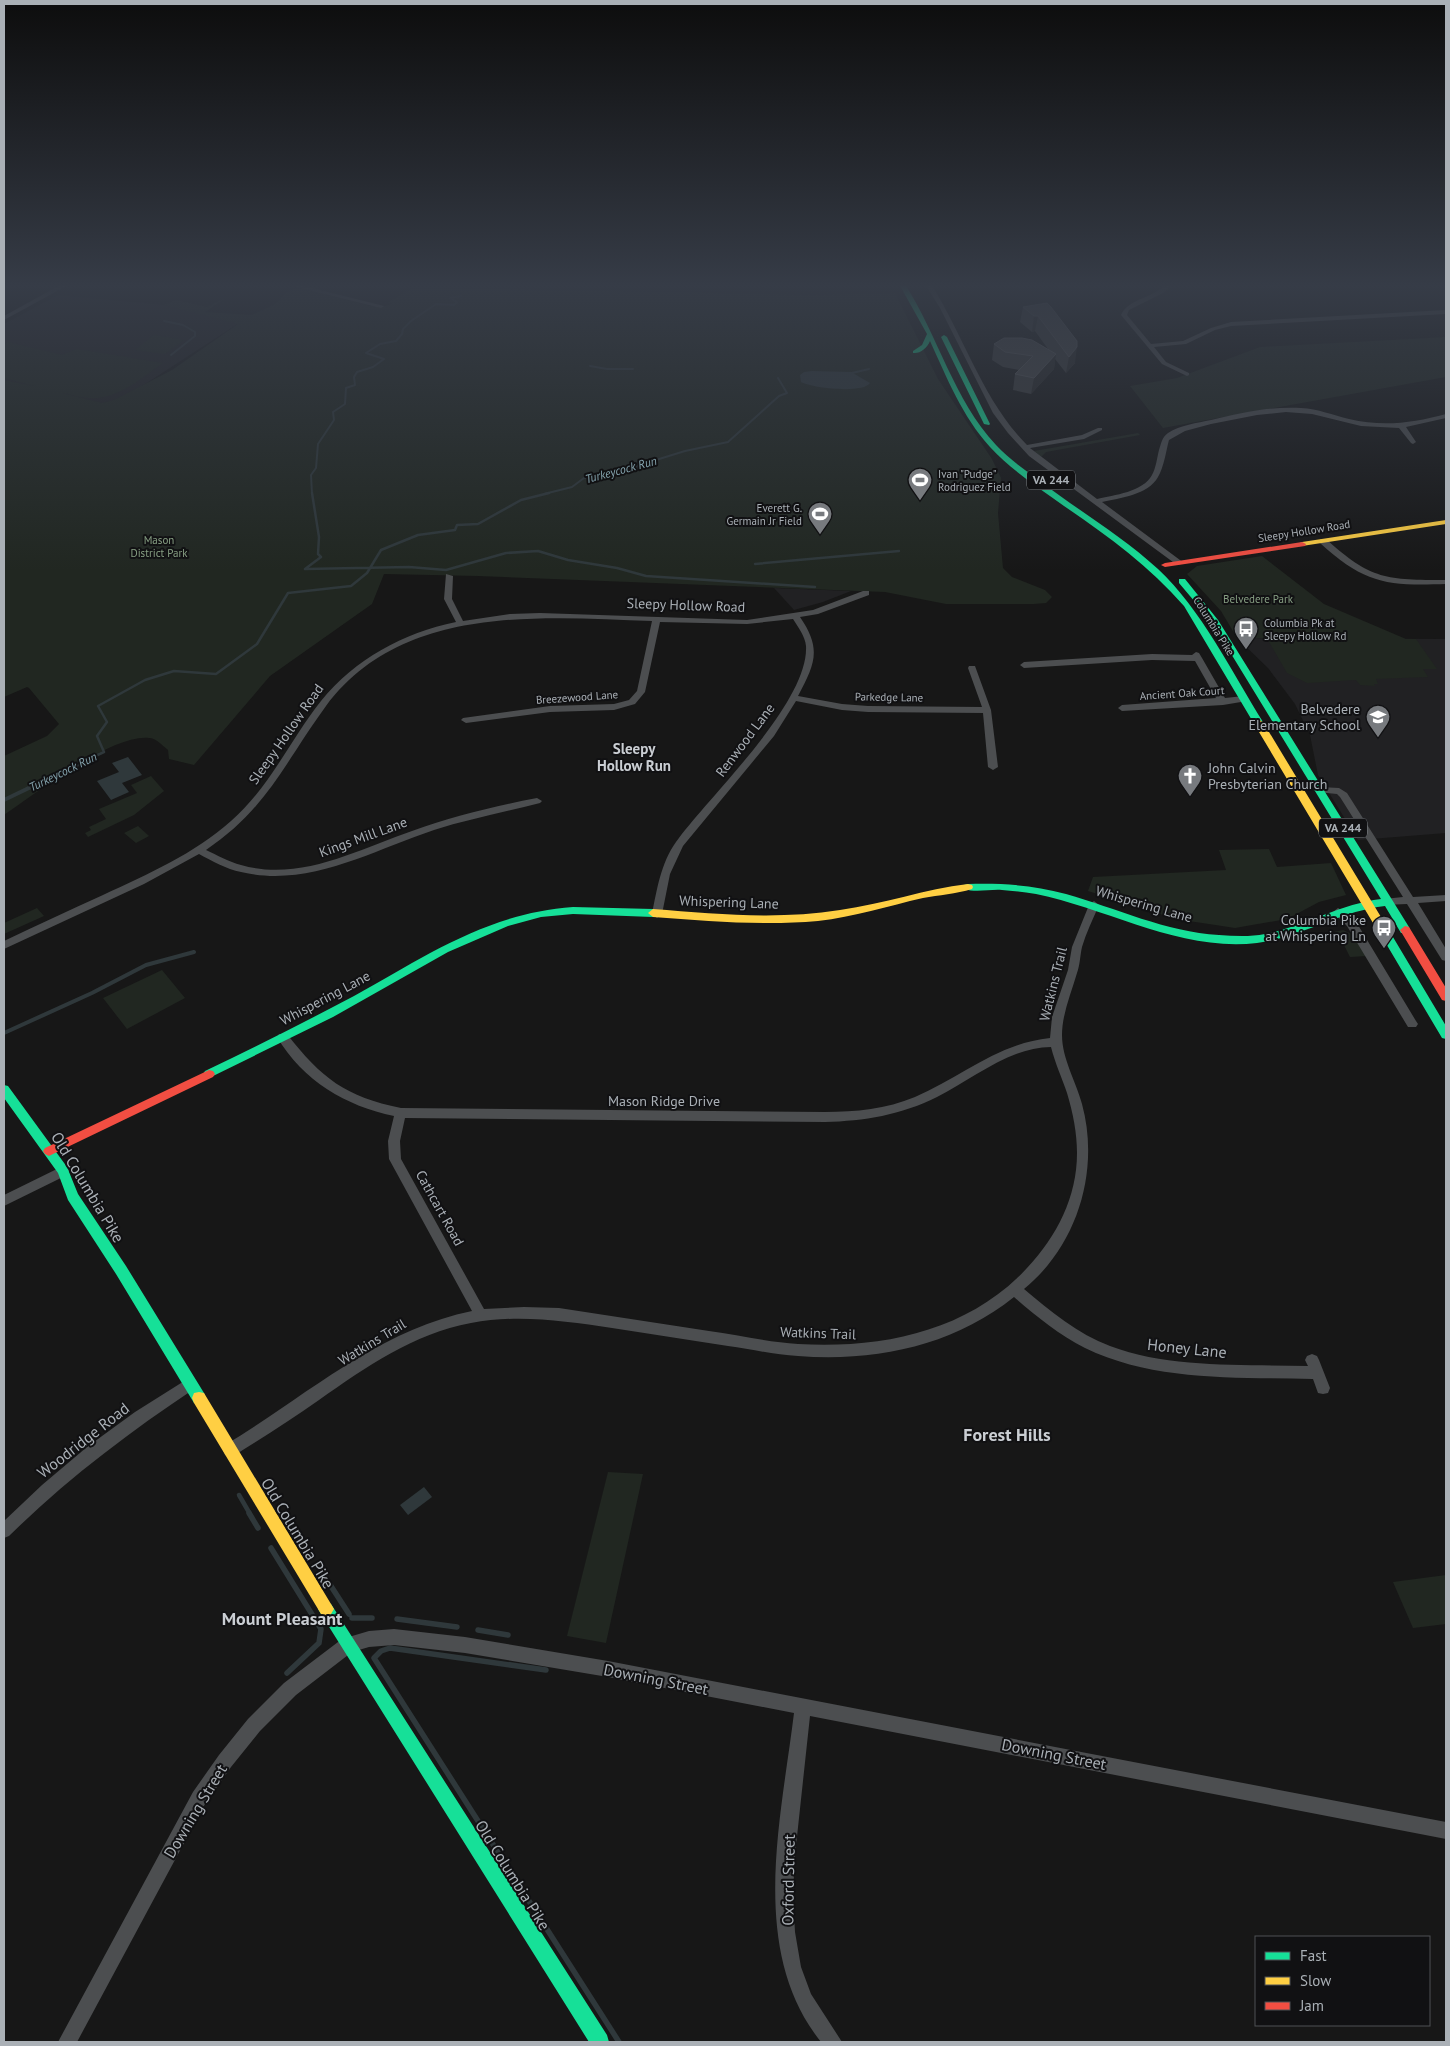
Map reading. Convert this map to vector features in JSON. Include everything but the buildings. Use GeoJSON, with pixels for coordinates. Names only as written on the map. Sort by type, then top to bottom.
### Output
{"type":"FeatureCollection","features":[{"type":"Feature","properties":{"kind":"main road","name":"Columbia Pike"},"geometry":{"type":"LineString","coordinates":[[950,379],[963,408],[991,446],[1008,461],[1152,567],[1174,588],[1198,621],[1446,1035]]}},
{"type":"Feature","properties":{"kind":"main road","name":"Columbia Pike"},"geometry":{"type":"LineString","coordinates":[[964,379],[977,407],[993,432],[1021,458],[1166,565],[1194,594],[1214,620],[1446,997]]}},
{"type":"Feature","properties":{"kind":"main road","name":"Sleepy Hollow Road"},"geometry":{"type":"LineString","coordinates":[[1152,567],[1446,522]]}},
{"type":"Feature","properties":{"kind":"main road","name":"Whispering Lane"},"geometry":{"type":"LineString","coordinates":[[49,1151],[330,1013],[466,938],[503,923],[546,912],[568,910],[750,919],[818,917],[858,912],[947,889],[988,885],[1032,888],[1186,933],[1235,940],[1265,938],[1284,934],[1338,912],[1368,904],[1388,902]]}},
{"type":"Feature","properties":{"kind":"main road","name":"Old Columbia Pike"},"geometry":{"type":"LineString","coordinates":[[4,1090],[63,1171],[72,1196],[121,1270],[348,1645],[600,2042]]}},
{"type":"Feature","properties":{"kind":"street"},"geometry":{"type":"LineString","coordinates":[[980,379],[996,412],[1010,432],[1025,447],[1180,563]]}},
{"type":"Feature","properties":{"kind":"street"},"geometry":{"type":"LineString","coordinates":[[1097,501],[1137,490],[1152,482],[1166,440],[1170,435],[1197,425],[1290,410],[1318,412],[1360,423],[1401,426],[1423,424],[1446,416]]}},
{"type":"Feature","properties":{"kind":"street"},"geometry":{"type":"LineString","coordinates":[[1401,426],[1413,442]]}},
{"type":"Feature","properties":{"kind":"street"},"geometry":{"type":"LineString","coordinates":[[1025,447],[1084,437],[1100,429]]}},
{"type":"Feature","properties":{"kind":"street"},"geometry":{"type":"LineString","coordinates":[[1323,541],[1356,568],[1374,577],[1400,581],[1446,582]]}},
{"type":"Feature","properties":{"kind":"street"},"geometry":{"type":"LineString","coordinates":[[449,576],[448,599],[460,623]]}},
{"type":"Feature","properties":{"kind":"street"},"geometry":{"type":"LineString","coordinates":[[796,616],[833,607],[866,593]]}},
{"type":"Feature","properties":{"kind":"street","name":"Sleepy Hollow Road"},"geometry":{"type":"LineString","coordinates":[[4,945],[158,874],[199,850],[235,823],[268,786],[324,704],[344,679],[373,658],[403,642],[460,623],[493,617],[531,615],[747,622],[796,616]]}},
{"type":"Feature","properties":{"kind":"street","name":"Renwood Lane"},"geometry":{"type":"LineString","coordinates":[[657,914],[665,874],[679,845],[782,719],[808,664],[811,654],[808,637],[796,616]]}},
{"type":"Feature","properties":{"kind":"street","name":"Breezewood Lane"},"geometry":{"type":"LineString","coordinates":[[466,720],[550,709],[614,708],[632,702],[641,692],[656,620]]}},
{"type":"Feature","properties":{"kind":"street"},"geometry":{"type":"LineString","coordinates":[[1024,666],[1152,657],[1197,656],[1223,702]]}},
{"type":"Feature","properties":{"kind":"street"},"geometry":{"type":"LineString","coordinates":[[972,668],[987,710],[993,767]]}},
{"type":"Feature","properties":{"kind":"street","name":"Parkedge Lane"},"geometry":{"type":"LineString","coordinates":[[792,698],[842,707],[868,709],[987,710]]}},
{"type":"Feature","properties":{"kind":"street","name":"Ancient Oak Court"},"geometry":{"type":"LineString","coordinates":[[1122,708],[1244,699]]}},
{"type":"Feature","properties":{"kind":"street"},"geometry":{"type":"LineString","coordinates":[[1320,790],[1339,791],[1344,795],[1446,957]]}},
{"type":"Feature","properties":{"kind":"street","name":"Kings Mill Lane"},"geometry":{"type":"LineString","coordinates":[[199,850],[241,869],[260,873],[295,873],[331,865],[447,822],[537,801]]}},
{"type":"Feature","properties":{"kind":"street","name":"Whispering Lane"},"geometry":{"type":"LineString","coordinates":[[1388,902],[1446,898]]}},
{"type":"Feature","properties":{"kind":"street","name":"Watkins Trail"},"geometry":{"type":"LineString","coordinates":[[230,1450],[399,1340],[451,1321],[480,1314],[533,1312],[559,1314],[796,1350],[839,1352],[899,1345],[928,1337],[984,1312],[1015,1289],[1036,1269],[1051,1250],[1073,1208],[1080,1184],[1083,1162],[1079,1116],[1056,1042],[1059,1011],[1073,968],[1077,948],[1094,905]]}},
{"type":"Feature","properties":{"kind":"street"},"geometry":{"type":"LineString","coordinates":[[1338,912],[1351,923],[1412,1024]]}},
{"type":"Feature","properties":{"kind":"street","name":"Mason Ridge Drive"},"geometry":{"type":"LineString","coordinates":[[283,1037],[303,1064],[334,1089],[369,1105],[401,1112],[844,1117],[871,1114],[918,1101],[1014,1050],[1056,1042]]}},
{"type":"Feature","properties":{"kind":"street","name":"Cathcart Road"},"geometry":{"type":"LineString","coordinates":[[401,1112],[394,1131],[392,1145],[395,1159],[480,1314]]}},
{"type":"Feature","properties":{"kind":"street"},"geometry":{"type":"LineString","coordinates":[[4,1201],[63,1171]]}},
{"type":"Feature","properties":{"kind":"street","name":"Honey Lane"},"geometry":{"type":"LineString","coordinates":[[1015,1289],[1041,1311],[1090,1343],[1116,1355],[1145,1363],[1175,1368],[1315,1366],[1324,1388]]}},
{"type":"Feature","properties":{"kind":"street","name":"Woodridge Road"},"geometry":{"type":"LineString","coordinates":[[4,1531],[28,1506],[74,1466],[118,1432],[189,1384]]}},
{"type":"Feature","properties":{"kind":"street","name":"Downing Street"},"geometry":{"type":"LineString","coordinates":[[67,2042],[199,1798],[225,1760],[254,1725],[290,1689],[348,1645],[370,1639],[394,1637],[465,1645],[608,1669],[1446,1831]]}},
{"type":"Feature","properties":{"kind":"street","name":"Oxford Street"},"geometry":{"type":"LineString","coordinates":[[803,1706],[788,1840],[785,1886],[787,1937],[793,1970],[802,1997],[817,2022],[833,2042]]}},
{"type":"Feature","properties":{"kind":"shaded area"},"geometry":{"type":"Polygon","coordinates":[[[4,379],[152,379],[96,416],[4,386],[4,379]]]}},
{"type":"Feature","properties":{"kind":"shaded area"},"geometry":{"type":"Polygon","coordinates":[[[801,379],[864,379],[870,383],[858,388],[837,389],[801,382],[801,379]]]}},
{"type":"Feature","properties":{"kind":"shaded area"},"geometry":{"type":"Polygon","coordinates":[[[774,588],[851,591],[823,602],[794,610],[774,588]]]}},
{"type":"Feature","properties":{"kind":"shaded area","name":"Belvedere Elementary School"},"geometry":{"type":"Polygon","coordinates":[[[1237,638],[1446,639],[1446,833],[1358,840],[1318,775],[1310,735],[1295,704],[1268,668],[1237,638]]]}},
{"type":"Feature","properties":{"kind":"shaded area"},"geometry":{"type":"Polygon","coordinates":[[[128,757],[142,775],[122,783],[129,792],[111,800],[97,781],[119,772],[112,763],[128,757]]]}},
{"type":"Feature","properties":{"kind":"shaded area"},"geometry":{"type":"Polygon","coordinates":[[[424,1487],[432,1497],[408,1515],[400,1505],[424,1487]]]}},
{"type":"Feature","properties":{"kind":"green space","name":"Mason District Park"},"geometry":{"type":"Polygon","coordinates":[[[10,379],[140,379],[119,392],[100,398],[86,398],[62,393],[102,403],[114,400],[154,379],[938,379],[992,459],[1001,478],[998,513],[1003,568],[1012,577],[1045,590],[1052,597],[1046,603],[1034,604],[946,604],[885,592],[384,574],[372,604],[270,676],[194,765],[169,759],[168,750],[154,739],[133,739],[95,755],[54,780],[4,815],[4,756],[47,736],[59,724],[27,687],[4,697],[4,380],[34,386],[10,379]]]}},
{"type":"Feature","properties":{"kind":"green space"},"geometry":{"type":"Polygon","coordinates":[[[1168,379],[1432,379],[1163,428],[1130,386],[1168,379]]]}},
{"type":"Feature","properties":{"kind":"green space"},"geometry":{"type":"Polygon","coordinates":[[[1138,433],[1140,435],[1046,452],[1041,457],[1034,451],[1138,433]]]}},
{"type":"Feature","properties":{"kind":"green space","name":"Belvedere Park"},"geometry":{"type":"Polygon","coordinates":[[[1262,556],[1324,604],[1406,639],[1416,639],[1437,669],[1423,669],[1428,677],[1376,679],[1378,684],[1374,684],[1375,686],[1360,685],[1356,680],[1307,683],[1287,673],[1268,640],[1322,638],[1237,638],[1221,611],[1187,574],[1197,566],[1262,556]]]}},
{"type":"Feature","properties":{"kind":"green space"},"geometry":{"type":"Polygon","coordinates":[[[151,776],[164,791],[134,815],[88,837],[85,833],[91,830],[89,827],[106,819],[99,809],[137,793],[131,785],[151,776]]]}},
{"type":"Feature","properties":{"kind":"green space"},"geometry":{"type":"Polygon","coordinates":[[[138,826],[149,836],[136,843],[124,833],[138,826]]]}},
{"type":"Feature","properties":{"kind":"green space"},"geometry":{"type":"Polygon","coordinates":[[[1269,849],[1277,867],[1331,863],[1346,895],[1319,902],[1287,919],[1235,928],[1176,919],[1088,891],[1093,877],[1226,870],[1219,850],[1269,849]]]}},
{"type":"Feature","properties":{"kind":"green space"},"geometry":{"type":"Polygon","coordinates":[[[37,908],[44,916],[4,934],[4,923],[37,908]]]}},
{"type":"Feature","properties":{"kind":"green space"},"geometry":{"type":"Polygon","coordinates":[[[1343,930],[1354,935],[1367,956],[1350,957],[1344,945],[1329,933],[1343,930]]]}},
{"type":"Feature","properties":{"kind":"green space"},"geometry":{"type":"Polygon","coordinates":[[[162,970],[185,998],[127,1029],[103,998],[162,970]]]}},
{"type":"Feature","properties":{"kind":"green space"},"geometry":{"type":"Polygon","coordinates":[[[608,1472],[643,1474],[606,1643],[567,1636],[608,1472]]]}},
{"type":"Feature","properties":{"kind":"green space"},"geometry":{"type":"Polygon","coordinates":[[[1446,1575],[1446,1624],[1413,1628],[1393,1582],[1446,1575]]]}},
{"type":"Feature","properties":{"kind":"waterway"},"geometry":{"type":"LineString","coordinates":[[312,494],[311,475],[316,468],[318,444],[334,420],[333,412],[345,404],[346,388],[355,385],[354,379]]}},
{"type":"Feature","properties":{"kind":"waterway","name":"Turkeycock Run"},"geometry":{"type":"LineString","coordinates":[[544,494],[572,487],[584,478],[614,473],[685,451],[728,442],[779,396],[787,393],[779,379]]}},
{"type":"Feature","properties":{"kind":"waterway"},"geometry":{"type":"LineString","coordinates":[[312,493],[319,537],[318,554],[321,557],[305,569],[370,568]]}},
{"type":"Feature","properties":{"kind":"waterway","name":"Turkeycock Run"},"geometry":{"type":"LineString","coordinates":[[370,568],[381,550],[418,535],[455,530],[457,525],[478,524],[521,500],[549,493]]}},
{"type":"Feature","properties":{"kind":"waterway"},"geometry":{"type":"LineString","coordinates":[[370,568],[409,567],[446,570],[506,553],[538,551],[568,560],[617,568],[646,576],[815,587]]}},
{"type":"Feature","properties":{"kind":"waterway"},"geometry":{"type":"LineString","coordinates":[[755,564],[899,551]]}},
{"type":"Feature","properties":{"kind":"waterway","name":"Turkeycock Run"},"geometry":{"type":"LineString","coordinates":[[91,758],[104,752],[97,736],[107,722],[98,706],[145,680],[174,671],[216,674],[257,644],[288,593],[351,586],[367,573],[370,568]]}},
{"type":"Feature","properties":{"kind":"waterway","name":"Turkeycock Run"},"geometry":{"type":"LineString","coordinates":[[4,800],[93,757]]}},
{"type":"Feature","properties":{"kind":"waterway","name":"Turkeycock Run"},"geometry":{"type":"LineString","coordinates":[[4,1033],[92,993],[146,965],[194,952]]}},
{"type":"Feature","properties":{"kind":"waterway"},"geometry":{"type":"LineString","coordinates":[[239,1495],[250,1514]]}},
{"type":"Feature","properties":{"kind":"waterway"},"geometry":{"type":"LineString","coordinates":[[249,1513],[258,1528]]}},
{"type":"Feature","properties":{"kind":"waterway"},"geometry":{"type":"LineString","coordinates":[[271,1548],[321,1629],[319,1643],[287,1673]]}},
{"type":"Feature","properties":{"kind":"waterway"},"geometry":{"type":"LineString","coordinates":[[329,1583],[349,1614]]}},
{"type":"Feature","properties":{"kind":"waterway"},"geometry":{"type":"LineString","coordinates":[[352,1618],[372,1618]]}},
{"type":"Feature","properties":{"kind":"waterway"},"geometry":{"type":"LineString","coordinates":[[397,1619],[457,1627]]}},
{"type":"Feature","properties":{"kind":"waterway"},"geometry":{"type":"LineString","coordinates":[[478,1630],[508,1635]]}},
{"type":"Feature","properties":{"kind":"waterway"},"geometry":{"type":"LineString","coordinates":[[546,1670],[390,1648],[381,1651],[374,1658],[619,2042]]}},
{"type":"Feature","properties":{"kind":"traffic: fast"},"geometry":{"type":"LineString","coordinates":[[950,379],[978,428],[1011,463],[1120,542],[1156,571],[1172,588],[1187,605],[1258,722]]}},
{"type":"Feature","properties":{"kind":"traffic: fast"},"geometry":{"type":"LineString","coordinates":[[965,379],[987,424]]}},
{"type":"Feature","properties":{"kind":"traffic: fast"},"geometry":{"type":"LineString","coordinates":[[1182,581],[1214,620],[1405,930]]}},
{"type":"Feature","properties":{"kind":"traffic: fast"},"geometry":{"type":"LineString","coordinates":[[968,887],[1002,887],[1034,890],[1065,897],[1153,926],[1184,934],[1230,940],[1265,938],[1287,932],[1342,911],[1388,902]]}},
{"type":"Feature","properties":{"kind":"traffic: fast"},"geometry":{"type":"LineString","coordinates":[[209,1074],[329,1014],[463,940],[504,923],[525,917],[557,912],[605,910],[653,913]]}},
{"type":"Feature","properties":{"kind":"traffic: fast"},"geometry":{"type":"LineString","coordinates":[[1380,925],[1446,1035]]}},
{"type":"Feature","properties":{"kind":"traffic: fast"},"geometry":{"type":"LineString","coordinates":[[4,1089],[63,1171],[72,1196],[121,1270],[199,1398]]}},
{"type":"Feature","properties":{"kind":"traffic: fast"},"geometry":{"type":"LineString","coordinates":[[326,1609],[600,2042]]}},
{"type":"Feature","properties":{"kind":"traffic: slow"},"geometry":{"type":"LineString","coordinates":[[1302,544],[1446,522]]}},
{"type":"Feature","properties":{"kind":"traffic: slow"},"geometry":{"type":"LineString","coordinates":[[1258,722],[1380,925]]}},
{"type":"Feature","properties":{"kind":"traffic: slow"},"geometry":{"type":"LineString","coordinates":[[653,913],[700,917],[794,919],[841,914],[936,892],[968,887]]}},
{"type":"Feature","properties":{"kind":"traffic: slow"},"geometry":{"type":"LineString","coordinates":[[199,1398],[326,1609]]}},
{"type":"Feature","properties":{"kind":"traffic: jam"},"geometry":{"type":"LineString","coordinates":[[1165,565],[1302,544]]}},
{"type":"Feature","properties":{"kind":"traffic: jam"},"geometry":{"type":"LineString","coordinates":[[1405,930],[1446,997]]}},
{"type":"Feature","properties":{"kind":"traffic: jam"},"geometry":{"type":"LineString","coordinates":[[49,1151],[209,1074]]}},
{"type":"Feature","properties":{"kind":"place","name":"Ivan \"Pudge\" Rodriguez Field"},"geometry":{"type":"Point","coordinates":[920,501]}},
{"type":"Feature","properties":{"kind":"place","name":"Everett G. Germain Jr Field"},"geometry":{"type":"Point","coordinates":[820,535]}},
{"type":"Feature","properties":{"kind":"place","name":"Columbia Pk at Sleepy Hollow Rd"},"geometry":{"type":"Point","coordinates":[1246,650]}},
{"type":"Feature","properties":{"kind":"place","name":"Belvedere Elementary School"},"geometry":{"type":"Point","coordinates":[1378,738]}},
{"type":"Feature","properties":{"kind":"place","name":"John Calvin Presbyterian Church"},"geometry":{"type":"Point","coordinates":[1190,797]}},
{"type":"Feature","properties":{"kind":"place","name":"Columbia Pike at Whispering Ln"},"geometry":{"type":"Point","coordinates":[1384,949]}},
{"type":"Feature","properties":{"kind":"district","name":"Sleepy Hollow Run"},"geometry":{"type":"Point","coordinates":[634,758]}},
{"type":"Feature","properties":{"kind":"district","name":"Forest Hills"},"geometry":{"type":"Point","coordinates":[1007,1435]}},
{"type":"Feature","properties":{"kind":"district","name":"Mount Pleasant"},"geometry":{"type":"Point","coordinates":[282,1619]}}]}
